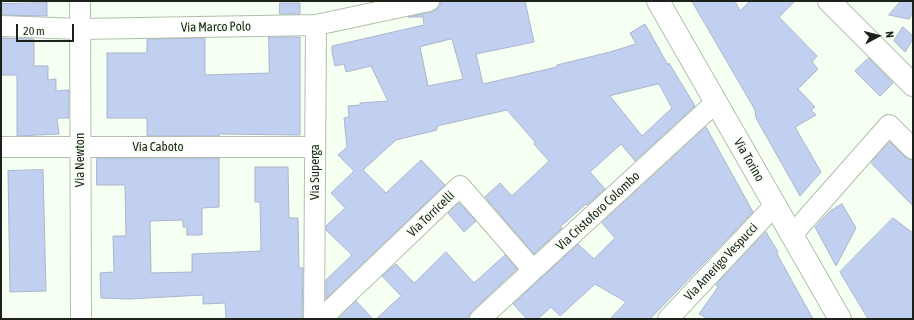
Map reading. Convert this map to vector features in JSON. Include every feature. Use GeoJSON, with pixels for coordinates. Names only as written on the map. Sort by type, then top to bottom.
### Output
{"type":"FeatureCollection","features":[{"type":"Feature","properties":{"kind":"street","name":"Via Newton"},"geometry":{"type":"LineString","coordinates":[[80,1],[81,319]]}},
{"type":"Feature","properties":{"kind":"street","name":"Via Marco Polo"},"geometry":{"type":"LineString","coordinates":[[1,26],[80,29],[316,25],[429,1]]}},
{"type":"Feature","properties":{"kind":"street","name":"Via Torino"},"geometry":{"type":"LineString","coordinates":[[658,1],[840,319]]}},
{"type":"Feature","properties":{"kind":"street"},"geometry":{"type":"LineString","coordinates":[[829,1],[913,85]]}},
{"type":"Feature","properties":{"kind":"street","name":"Via Superga"},"geometry":{"type":"LineString","coordinates":[[314,319],[316,25]]}},
{"type":"Feature","properties":{"kind":"street","name":"Via Cristoforo Colombo"},"geometry":{"type":"LineString","coordinates":[[480,319],[716,103]]}},
{"type":"Feature","properties":{"kind":"street"},"geometry":{"type":"LineString","coordinates":[[792,235],[889,125],[913,149]]}},
{"type":"Feature","properties":{"kind":"street","name":"Via Caboto"},"geometry":{"type":"LineString","coordinates":[[1,147],[315,147]]}},
{"type":"Feature","properties":{"kind":"street","name":"Via Torricelli"},"geometry":{"type":"LineString","coordinates":[[321,319],[460,186],[533,270]]}},
{"type":"Feature","properties":{"kind":"street","name":"Via Amerigo Vespucci"},"geometry":{"type":"LineString","coordinates":[[668,319],[774,205]]}},
{"type":"Feature","properties":{"kind":"building"},"geometry":{"type":"Polygon","coordinates":[[[440,1],[525,1],[534,42],[476,54],[483,84],[557,67],[557,65],[636,44],[630,33],[645,24],[668,65],[669,63],[695,106],[635,161],[621,144],[590,172],[605,189],[560,227],[562,228],[534,254],[485,197],[500,183],[512,196],[549,161],[534,144],[535,142],[507,110],[437,126],[437,130],[396,140],[363,170],[386,193],[421,160],[445,185],[326,299],[326,280],[352,255],[326,230],[326,226],[345,208],[331,193],[354,171],[338,155],[347,147],[344,118],[349,117],[348,106],[360,105],[360,103],[388,101],[371,66],[346,72],[344,64],[335,66],[332,46],[424,25],[423,17],[408,17],[432,12],[440,5],[440,1]],[[452,39],[420,47],[428,86],[463,79],[452,39]],[[659,84],[610,96],[642,136],[672,108],[659,84]]]}},
{"type":"Feature","properties":{"kind":"building"},"geometry":{"type":"Polygon","coordinates":[[[692,1],[735,1],[740,11],[750,1],[795,1],[779,17],[817,56],[812,62],[818,69],[798,89],[815,107],[811,110],[816,115],[795,127],[821,172],[800,196],[756,118],[755,110],[692,1]]]}},
{"type":"Feature","properties":{"kind":"building"},"geometry":{"type":"Polygon","coordinates":[[[901,1],[913,1],[913,13],[909,19],[889,15],[901,1]]]}},
{"type":"Feature","properties":{"kind":"building"},"geometry":{"type":"Polygon","coordinates":[[[47,3],[47,16],[1,15],[1,4],[47,3]]]}},
{"type":"Feature","properties":{"kind":"building"},"geometry":{"type":"Polygon","coordinates":[[[280,3],[300,3],[300,14],[280,14],[280,3]]]}},
{"type":"Feature","properties":{"kind":"building"},"geometry":{"type":"Polygon","coordinates":[[[903,27],[913,36],[913,39],[905,52],[894,41],[903,27]]]}},
{"type":"Feature","properties":{"kind":"building"},"geometry":{"type":"Polygon","coordinates":[[[269,37],[300,37],[300,135],[219,134],[219,136],[147,136],[147,118],[107,118],[107,53],[147,53],[147,39],[205,38],[205,75],[269,73],[269,37]]]}},
{"type":"Feature","properties":{"kind":"building"},"geometry":{"type":"Polygon","coordinates":[[[1,38],[34,39],[34,66],[48,66],[48,80],[56,79],[56,91],[69,90],[69,118],[57,118],[59,134],[17,136],[17,75],[1,75],[1,38]]]}},
{"type":"Feature","properties":{"kind":"building"},"geometry":{"type":"Polygon","coordinates":[[[869,58],[893,83],[880,96],[855,71],[869,58]]]}},
{"type":"Feature","properties":{"kind":"building"},"geometry":{"type":"Polygon","coordinates":[[[706,127],[753,212],[650,319],[610,319],[626,302],[595,284],[560,316],[551,307],[538,319],[527,319],[513,304],[578,244],[594,259],[615,238],[602,223],[706,127]]]}},
{"type":"Feature","properties":{"kind":"building"},"geometry":{"type":"Polygon","coordinates":[[[890,142],[905,157],[913,160],[913,206],[871,163],[890,142]]]}},
{"type":"Feature","properties":{"kind":"building"},"geometry":{"type":"Polygon","coordinates":[[[97,158],[219,158],[219,207],[202,208],[202,235],[187,235],[187,227],[183,227],[183,220],[150,221],[151,273],[192,272],[192,254],[261,251],[260,202],[255,202],[255,167],[288,167],[289,218],[298,218],[299,268],[303,268],[302,319],[226,319],[225,303],[203,304],[203,295],[129,299],[101,298],[100,273],[114,272],[113,236],[126,236],[125,185],[97,185],[97,158]]]}},
{"type":"Feature","properties":{"kind":"building"},"geometry":{"type":"Polygon","coordinates":[[[43,170],[46,291],[10,292],[8,171],[43,170]]]}},
{"type":"Feature","properties":{"kind":"building"},"geometry":{"type":"Polygon","coordinates":[[[459,203],[476,221],[464,232],[448,213],[459,203]]]}},
{"type":"Feature","properties":{"kind":"building"},"geometry":{"type":"Polygon","coordinates":[[[842,204],[856,228],[836,266],[815,227],[829,212],[842,204]]]}},
{"type":"Feature","properties":{"kind":"building"},"geometry":{"type":"Polygon","coordinates":[[[893,218],[913,233],[913,319],[868,319],[840,272],[893,218]]]}},
{"type":"Feature","properties":{"kind":"building"},"geometry":{"type":"Polygon","coordinates":[[[766,232],[813,319],[709,319],[699,314],[718,287],[716,285],[766,232]]]}},
{"type":"Feature","properties":{"kind":"building"},"geometry":{"type":"Polygon","coordinates":[[[446,252],[474,283],[505,255],[517,269],[472,311],[467,319],[376,319],[401,296],[382,276],[396,264],[414,283],[446,252]]]}},
{"type":"Feature","properties":{"kind":"building"},"geometry":{"type":"Polygon","coordinates":[[[356,301],[373,319],[338,319],[356,301]]]}}]}
